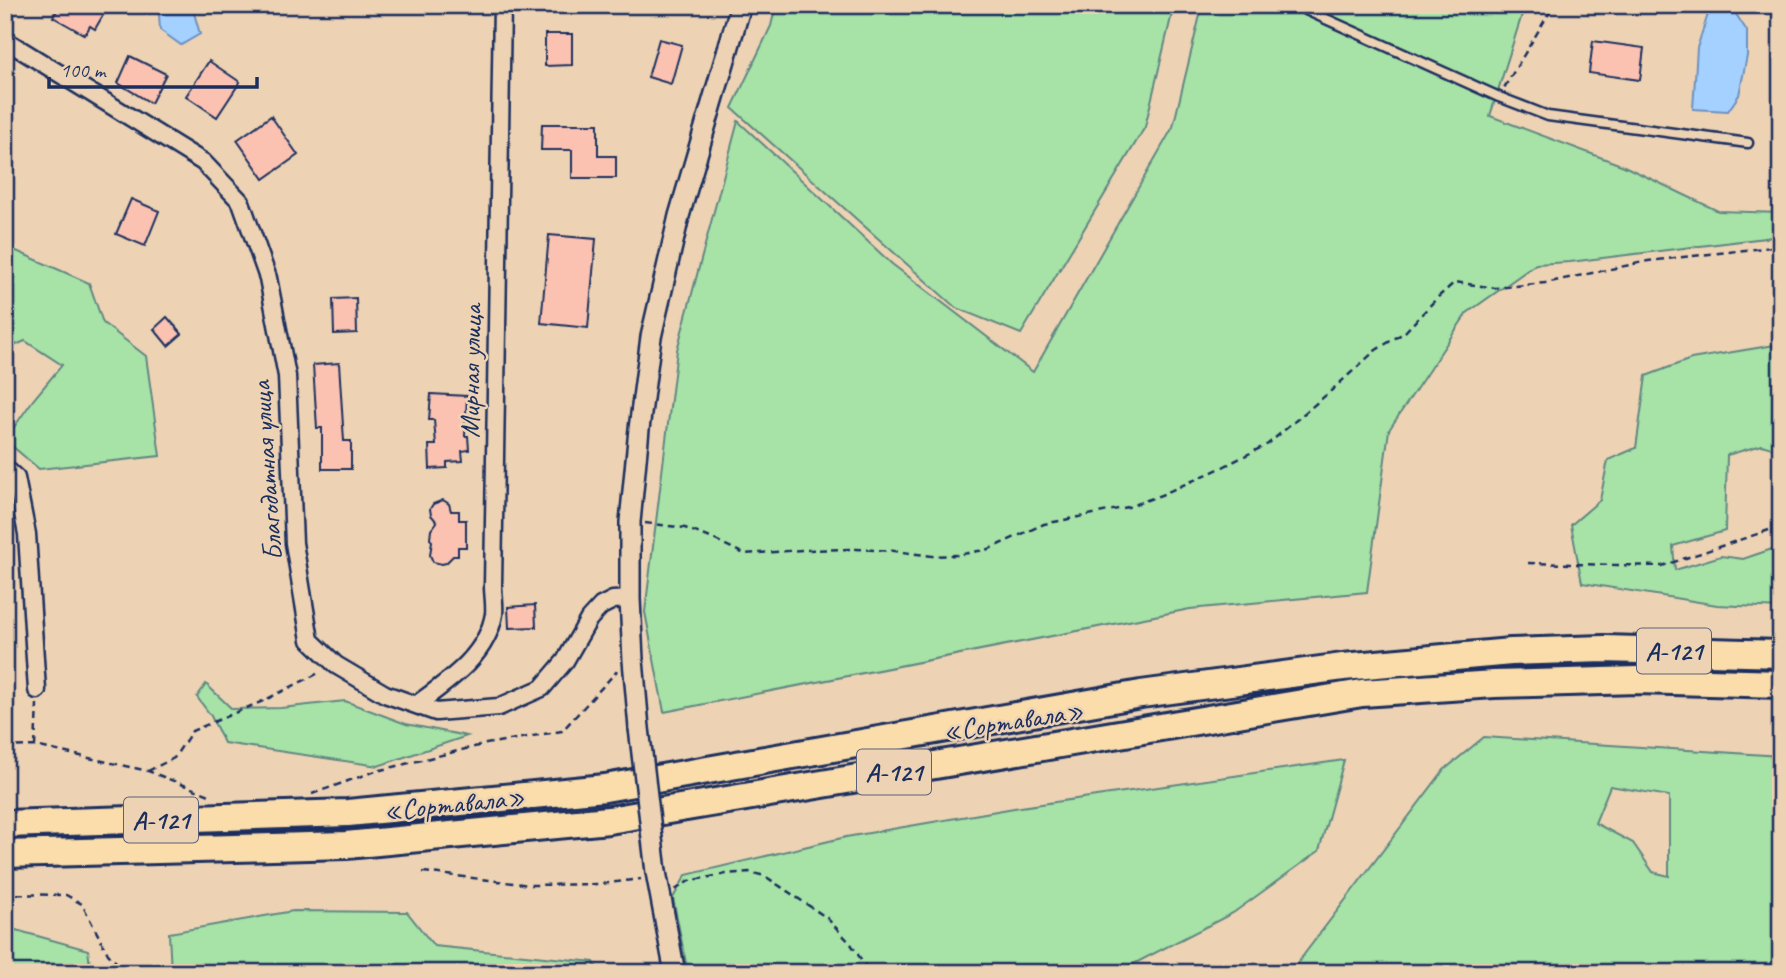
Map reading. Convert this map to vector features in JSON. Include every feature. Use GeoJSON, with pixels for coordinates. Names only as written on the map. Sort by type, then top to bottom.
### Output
{"type":"FeatureCollection","features":[{"type":"Feature","properties":{"kind":"highway","name":"«Сортавала»"},"geometry":{"type":"LineString","coordinates":[[5,824],[348,813],[605,788],[1141,694],[1343,667],[1511,652],[1604,649],[1781,654]]}},
{"type":"Feature","properties":{"kind":"highway","name":"«Сортавала»"},"geometry":{"type":"LineString","coordinates":[[5,854],[346,845],[609,820],[1362,693],[1494,684],[1637,680],[1781,684]]}},
{"type":"Feature","properties":{"kind":"street","name":"Мирная улица"},"geometry":{"type":"LineString","coordinates":[[416,705],[469,662],[487,638],[494,612],[502,5]]}},
{"type":"Feature","properties":{"kind":"street"},"geometry":{"type":"LineString","coordinates":[[675,973],[654,886],[632,648],[630,522],[651,337],[679,216],[741,5]]}},
{"type":"Feature","properties":{"kind":"street","name":"Благодатная улица"},"geometry":{"type":"LineString","coordinates":[[5,40],[203,162],[241,202],[268,278],[287,376],[294,543],[310,640],[336,664],[386,694],[436,712],[499,707],[542,688],[565,661],[589,619],[601,606],[613,600],[631,599]]}},
{"type":"Feature","properties":{"kind":"street"},"geometry":{"type":"LineString","coordinates":[[5,468],[16,478],[27,534],[37,690]]}},
{"type":"Feature","properties":{"kind":"lane"},"geometry":{"type":"LineString","coordinates":[[1295,5],[1499,97],[1548,116],[1748,143]]}},
{"type":"Feature","properties":{"kind":"path"},"geometry":{"type":"LineString","coordinates":[[1499,97],[1554,5]]}},
{"type":"Feature","properties":{"kind":"path"},"geometry":{"type":"LineString","coordinates":[[630,522],[685,528],[744,554],[856,549],[932,556],[958,555],[989,549],[1044,524],[1139,503],[1223,467],[1268,444],[1376,350],[1405,331],[1455,282],[1495,288],[1545,283],[1648,261],[1781,246]]}},
{"type":"Feature","properties":{"kind":"path"},"geometry":{"type":"LineString","coordinates":[[1528,563],[1662,566],[1781,526]]}},
{"type":"Feature","properties":{"kind":"path"},"geometry":{"type":"LineString","coordinates":[[310,794],[373,772],[486,744],[562,732],[617,671],[632,648]]}},
{"type":"Feature","properties":{"kind":"path"},"geometry":{"type":"LineString","coordinates":[[148,771],[174,758],[192,731],[263,701],[336,664]]}},
{"type":"Feature","properties":{"kind":"path"},"geometry":{"type":"LineString","coordinates":[[35,746],[37,690]]}},
{"type":"Feature","properties":{"kind":"path"},"geometry":{"type":"LineString","coordinates":[[5,747],[35,746],[148,771],[216,798]]}},
{"type":"Feature","properties":{"kind":"path"},"geometry":{"type":"LineString","coordinates":[[423,872],[530,885],[600,884],[642,878],[654,886],[749,872],[765,876],[828,918],[851,944],[870,973]]}},
{"type":"Feature","properties":{"kind":"path"},"geometry":{"type":"LineString","coordinates":[[5,894],[66,895],[82,904],[108,954],[127,973]]}},
{"type":"Feature","properties":{"kind":"green space"},"geometry":{"type":"Polygon","coordinates":[[[776,5],[1174,5],[1145,127],[1021,334],[956,308],[732,108],[771,26],[776,5]]]}},
{"type":"Feature","properties":{"kind":"green space"},"geometry":{"type":"Polygon","coordinates":[[[1189,5],[1525,5],[1490,116],[1624,166],[1718,211],[1781,213],[1781,236],[1536,264],[1467,313],[1389,430],[1367,592],[1190,609],[664,712],[645,612],[677,350],[738,121],[892,264],[1033,372],[1173,127],[1201,11],[1189,5]]]}},
{"type":"Feature","properties":{"kind":"green space"},"geometry":{"type":"Polygon","coordinates":[[[5,246],[89,283],[103,323],[146,356],[160,456],[39,469],[5,440],[62,365],[25,341],[5,350],[5,246]]]}},
{"type":"Feature","properties":{"kind":"green space"},"geometry":{"type":"Polygon","coordinates":[[[1781,344],[1781,451],[1762,445],[1727,455],[1725,531],[1673,546],[1675,570],[1721,556],[1743,559],[1781,546],[1781,608],[1717,605],[1582,583],[1571,525],[1600,500],[1608,460],[1636,448],[1646,376],[1691,359],[1781,344]]]}},
{"type":"Feature","properties":{"kind":"green space"},"geometry":{"type":"Polygon","coordinates":[[[206,684],[232,709],[281,708],[345,701],[406,724],[467,736],[378,766],[224,743],[211,716],[197,697],[206,684]]]}},
{"type":"Feature","properties":{"kind":"green space"},"geometry":{"type":"Polygon","coordinates":[[[1484,737],[1781,756],[1781,973],[1290,973],[1444,770],[1484,737]],[[1610,786],[1595,823],[1633,843],[1653,872],[1669,876],[1669,796],[1610,786]]]}},
{"type":"Feature","properties":{"kind":"green space"},"geometry":{"type":"Polygon","coordinates":[[[1344,760],[1319,851],[1233,913],[1116,973],[688,973],[673,898],[686,875],[846,837],[1014,808],[1344,760]]]}},
{"type":"Feature","properties":{"kind":"green space"},"geometry":{"type":"Polygon","coordinates":[[[293,911],[407,912],[434,946],[594,962],[599,973],[171,973],[169,933],[293,911]]]}},
{"type":"Feature","properties":{"kind":"green space"},"geometry":{"type":"Polygon","coordinates":[[[5,927],[88,950],[91,973],[5,973],[5,927]]]}},
{"type":"Feature","properties":{"kind":"water"},"geometry":{"type":"Polygon","coordinates":[[[148,5],[199,5],[194,13],[200,34],[181,45],[160,30],[159,14],[148,5]]]}},
{"type":"Feature","properties":{"kind":"water"},"geometry":{"type":"Polygon","coordinates":[[[1711,5],[1730,5],[1747,31],[1747,56],[1739,95],[1728,111],[1693,109],[1697,48],[1711,5]]]}},
{"type":"Feature","properties":{"kind":"building"},"geometry":{"type":"Polygon","coordinates":[[[60,5],[92,5],[105,12],[95,29],[90,26],[85,35],[53,17],[60,5]]]}},
{"type":"Feature","properties":{"kind":"building"},"geometry":{"type":"Polygon","coordinates":[[[545,34],[572,34],[572,65],[545,66],[545,34]]]}},
{"type":"Feature","properties":{"kind":"building"},"geometry":{"type":"Polygon","coordinates":[[[659,39],[682,45],[671,84],[648,77],[659,39]]]}},
{"type":"Feature","properties":{"kind":"building"},"geometry":{"type":"Polygon","coordinates":[[[1593,41],[1644,48],[1640,80],[1589,73],[1593,41]]]}},
{"type":"Feature","properties":{"kind":"building"},"geometry":{"type":"Polygon","coordinates":[[[130,56],[166,74],[151,103],[118,83],[130,56]]]}},
{"type":"Feature","properties":{"kind":"building"},"geometry":{"type":"Polygon","coordinates":[[[209,61],[240,82],[217,117],[186,96],[209,61]]]}},
{"type":"Feature","properties":{"kind":"building"},"geometry":{"type":"Polygon","coordinates":[[[271,116],[298,155],[264,179],[237,140],[271,116]]]}},
{"type":"Feature","properties":{"kind":"building"},"geometry":{"type":"Polygon","coordinates":[[[542,124],[598,124],[598,156],[616,156],[616,178],[572,178],[572,150],[541,150],[542,124]]]}},
{"type":"Feature","properties":{"kind":"building"},"geometry":{"type":"Polygon","coordinates":[[[131,199],[159,211],[145,246],[116,234],[131,199]]]}},
{"type":"Feature","properties":{"kind":"building"},"geometry":{"type":"Polygon","coordinates":[[[549,235],[596,239],[588,328],[541,323],[549,235]]]}},
{"type":"Feature","properties":{"kind":"building"},"geometry":{"type":"Polygon","coordinates":[[[356,298],[357,333],[334,334],[333,299],[356,298]]]}},
{"type":"Feature","properties":{"kind":"building"},"geometry":{"type":"Polygon","coordinates":[[[167,317],[182,334],[168,346],[154,329],[167,317]]]}},
{"type":"Feature","properties":{"kind":"building"},"geometry":{"type":"Polygon","coordinates":[[[339,363],[344,441],[351,441],[351,469],[322,469],[322,428],[317,428],[313,365],[339,363]]]}},
{"type":"Feature","properties":{"kind":"building"},"geometry":{"type":"Polygon","coordinates":[[[431,394],[467,396],[465,436],[468,436],[469,450],[462,451],[463,461],[447,462],[447,468],[430,469],[429,445],[436,445],[434,420],[429,420],[431,394]]]}},
{"type":"Feature","properties":{"kind":"building"},"geometry":{"type":"Polygon","coordinates":[[[443,500],[449,504],[451,511],[459,511],[459,520],[466,520],[466,547],[458,547],[458,556],[453,556],[442,564],[433,562],[430,555],[431,530],[437,522],[430,509],[433,504],[443,500]]]}},
{"type":"Feature","properties":{"kind":"building"},"geometry":{"type":"Polygon","coordinates":[[[535,605],[536,627],[509,628],[508,607],[535,605]]]}}]}
